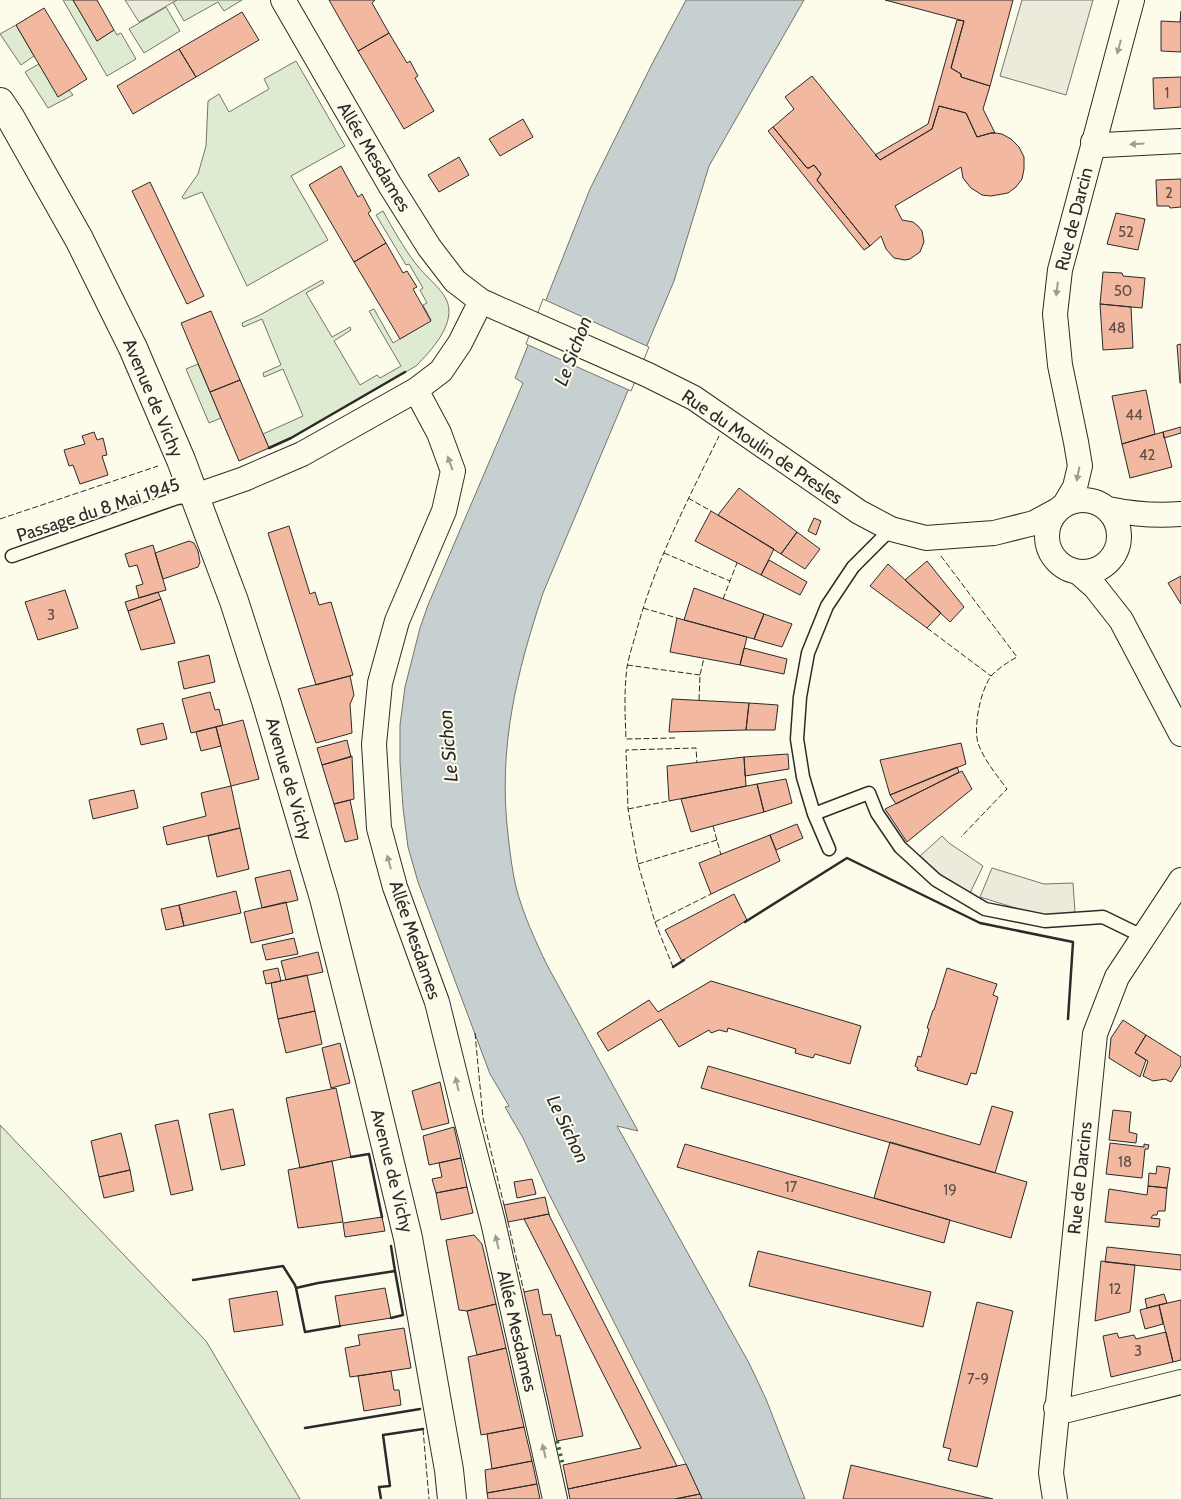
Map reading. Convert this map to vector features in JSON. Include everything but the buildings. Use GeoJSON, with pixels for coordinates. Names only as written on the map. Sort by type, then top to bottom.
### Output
{"type":"FeatureCollection","features":[{"type":"Feature","properties":{"kind":"main road","name":"Avenue de Vichy"},"geometry":{"type":"LineString","coordinates":[[0,102],[79,239],[128,339],[195,496],[234,601],[266,701],[324,898],[408,1238],[447,1460],[452,1499]]}},
{"type":"Feature","properties":{"kind":"street","name":"Allée Mesdames"},"geometry":{"type":"LineString","coordinates":[[283,0],[390,185],[429,247],[455,281],[481,301]]}},
{"type":"Feature","properties":{"kind":"street","name":"Rue de Darcin"},"geometry":{"type":"LineString","coordinates":[[1060,508],[1075,487],[1080,466],[1060,365],[1055,314],[1060,270],[1132,0]]}},
{"type":"Feature","properties":{"kind":"street"},"geometry":{"type":"LineString","coordinates":[[1093,142],[1104,145],[1181,141]]}},
{"type":"Feature","properties":{"kind":"street","name":"Rue du Moulin de Presles"},"geometry":{"type":"LineString","coordinates":[[481,301],[648,375],[694,398],[859,512],[891,529],[926,538],[994,532],[1034,522],[1060,508]]}},
{"type":"Feature","properties":{"kind":"street"},"geometry":{"type":"LineString","coordinates":[[195,496],[244,479],[302,454],[416,390],[440,371],[460,343],[481,301]]}},
{"type":"Feature","properties":{"kind":"street","name":"Allée Mesdames"},"geometry":{"type":"LineString","coordinates":[[416,390],[439,434],[453,471],[444,510],[397,621],[380,683],[374,744],[380,828],[395,887],[437,1002],[493,1222],[554,1499]]}},
{"type":"Feature","properties":{"kind":"street"},"geometry":{"type":"LineString","coordinates":[[1076,500],[1087,500],[1098,503],[1108,509],[1126,513],[1173,515],[1136,528],[1117,546],[1109,561],[1100,568],[1090,572],[1078,572],[1067,569],[1058,563],[1050,554],[1047,543],[1046,532],[1049,521],[1060,508],[1076,500]]}},
{"type":"Feature","properties":{"kind":"street"},"geometry":{"type":"LineString","coordinates":[[1108,509],[1118,529],[1112,578],[1121,620]]}},
{"type":"Feature","properties":{"kind":"street","name":"Rue du Moulin de Presles"},"geometry":{"type":"LineString","coordinates":[[994,532],[1034,544],[1050,554]]}},
{"type":"Feature","properties":{"kind":"street"},"geometry":{"type":"LineString","coordinates":[[1078,572],[1095,587],[1121,620],[1181,734]]}},
{"type":"Feature","properties":{"kind":"street","name":"Rue de Darcins"},"geometry":{"type":"LineString","coordinates":[[1055,1499],[1051,1473],[1056,1408],[1094,1034],[1117,977],[1181,880]]}},
{"type":"Feature","properties":{"kind":"street"},"geometry":{"type":"LineString","coordinates":[[1056,1408],[1068,1410],[1181,1382]]}},
{"type":"Feature","properties":{"kind":"lane","name":"Passage du 8 Mai 1945"},"geometry":{"type":"LineString","coordinates":[[12,556],[171,500],[195,496]]}},
{"type":"Feature","properties":{"kind":"lane"},"geometry":{"type":"LineString","coordinates":[[829,849],[814,814],[803,777],[797,739],[800,697],[808,653],[826,606],[852,567],[891,529]]}},
{"type":"Feature","properties":{"kind":"lane"},"geometry":{"type":"LineString","coordinates":[[814,814],[869,793],[877,813],[900,847],[936,880],[985,909],[1046,921],[1103,917],[1144,937]]}},
{"type":"Feature","properties":{"kind":"green space"},"geometry":{"type":"Polygon","coordinates":[[[63,0],[73,0],[97,41],[114,30],[117,35],[121,33],[136,59],[107,76],[63,0]]]}},
{"type":"Feature","properties":{"kind":"green space"},"geometry":{"type":"Polygon","coordinates":[[[177,0],[242,0],[224,11],[218,2],[184,21],[173,2],[177,0]]]}},
{"type":"Feature","properties":{"kind":"green space"},"geometry":{"type":"Polygon","coordinates":[[[166,7],[180,31],[144,53],[129,29],[166,7]]]}},
{"type":"Feature","properties":{"kind":"green space"},"geometry":{"type":"Polygon","coordinates":[[[16,25],[34,56],[21,65],[0,34],[16,25]]]}},
{"type":"Feature","properties":{"kind":"green space"},"geometry":{"type":"Polygon","coordinates":[[[296,61],[345,146],[291,176],[328,240],[247,286],[202,192],[184,199],[182,197],[198,174],[206,146],[208,101],[219,94],[229,112],[269,89],[264,79],[296,61]]]}},
{"type":"Feature","properties":{"kind":"green space"},"geometry":{"type":"Polygon","coordinates":[[[39,64],[58,96],[69,90],[73,95],[48,108],[25,72],[39,64]]]}},
{"type":"Feature","properties":{"kind":"green space"},"geometry":{"type":"Polygon","coordinates":[[[383,211],[411,258],[446,299],[449,308],[446,326],[429,352],[416,366],[291,438],[269,448],[263,434],[303,416],[283,369],[264,377],[263,373],[281,365],[262,319],[243,327],[242,323],[322,280],[324,283],[306,293],[332,337],[350,327],[351,330],[334,341],[360,385],[377,375],[380,378],[401,366],[369,311],[374,309],[393,343],[431,320],[423,305],[427,303],[420,290],[423,288],[409,264],[406,265],[376,215],[383,211]]]}},
{"type":"Feature","properties":{"kind":"green space"},"geometry":{"type":"Polygon","coordinates":[[[198,364],[221,418],[209,423],[186,369],[198,364]]]}},
{"type":"Feature","properties":{"kind":"green space"},"geometry":{"type":"Polygon","coordinates":[[[0,1125],[206,1341],[300,1499],[0,1499],[0,1125]]]}},
{"type":"Feature","properties":{"kind":"shaded area"},"geometry":{"type":"Polygon","coordinates":[[[125,0],[177,0],[139,22],[125,0]]]}},
{"type":"Feature","properties":{"kind":"shaded area"},"geometry":{"type":"Polygon","coordinates":[[[1022,0],[1093,0],[1066,95],[1000,76],[1022,0]]]}},
{"type":"Feature","properties":{"kind":"shaded area"},"geometry":{"type":"Polygon","coordinates":[[[942,836],[949,843],[983,866],[970,893],[949,882],[920,856],[942,836]]]}},
{"type":"Feature","properties":{"kind":"shaded area"},"geometry":{"type":"Polygon","coordinates":[[[992,868],[1044,884],[1073,883],[1075,912],[1051,916],[1038,915],[980,897],[992,868]]]}},
{"type":"Feature","properties":{"kind":"water","name":"Le Sichon"},"geometry":{"type":"Polygon","coordinates":[[[686,0],[804,0],[709,166],[674,281],[543,593],[517,682],[512,712],[505,772],[508,835],[516,887],[534,936],[547,965],[638,1131],[617,1126],[749,1363],[766,1399],[805,1499],[702,1499],[548,1192],[523,1138],[505,1107],[509,1106],[490,1074],[418,882],[408,847],[403,808],[400,725],[405,687],[428,605],[523,383],[515,378],[590,189],[686,0]]]}},
{"type":"Feature","properties":{"kind":"pier"},"geometry":{"type":"Polygon","coordinates":[[[543,299],[649,347],[631,391],[526,344],[543,299]]]}},
{"type":"Feature","properties":{"kind":"hedge"},"geometry":{"type":"LineString","coordinates":[[557,1441],[563,1465]]}},
{"type":"Feature","properties":{"kind":"fence"},"geometry":{"type":"LineString","coordinates":[[675,738],[626,739],[625,694],[627,667],[643,607],[652,582],[684,508],[719,436]]}},
{"type":"Feature","properties":{"kind":"fence"},"geometry":{"type":"LineString","coordinates":[[0,519],[158,466]]}},
{"type":"Feature","properties":{"kind":"fence"},"geometry":{"type":"LineString","coordinates":[[688,498],[711,511]]}},
{"type":"Feature","properties":{"kind":"fence"},"geometry":{"type":"LineString","coordinates":[[664,553],[730,581]]}},
{"type":"Feature","properties":{"kind":"fence"},"geometry":{"type":"LineString","coordinates":[[941,556],[1017,657],[992,675],[984,689],[977,717],[978,743],[991,767],[1007,789],[961,837]]}},
{"type":"Feature","properties":{"kind":"fence"},"geometry":{"type":"LineString","coordinates":[[723,599],[737,563]]}},
{"type":"Feature","properties":{"kind":"fence"},"geometry":{"type":"LineString","coordinates":[[643,608],[677,618]]}},
{"type":"Feature","properties":{"kind":"fence"},"geometry":{"type":"LineString","coordinates":[[927,628],[991,676]]}},
{"type":"Feature","properties":{"kind":"fence"},"geometry":{"type":"LineString","coordinates":[[699,700],[700,675],[704,658]]}},
{"type":"Feature","properties":{"kind":"fence"},"geometry":{"type":"LineString","coordinates":[[627,665],[700,675]]}},
{"type":"Feature","properties":{"kind":"fence"},"geometry":{"type":"LineString","coordinates":[[673,967],[655,922],[638,864],[628,809],[626,750],[696,748],[697,763]]}},
{"type":"Feature","properties":{"kind":"fence"},"geometry":{"type":"LineString","coordinates":[[628,809],[669,801]]}},
{"type":"Feature","properties":{"kind":"fence"},"geometry":{"type":"LineString","coordinates":[[713,826],[721,855]]}},
{"type":"Feature","properties":{"kind":"fence"},"geometry":{"type":"LineString","coordinates":[[638,864],[717,840]]}},
{"type":"Feature","properties":{"kind":"fence"},"geometry":{"type":"LineString","coordinates":[[655,922],[711,894]]}},
{"type":"Feature","properties":{"kind":"fence"},"geometry":{"type":"LineString","coordinates":[[475,1033],[483,1118],[504,1205]]}},
{"type":"Feature","properties":{"kind":"fence"},"geometry":{"type":"LineString","coordinates":[[508,1222],[524,1292]]}},
{"type":"Feature","properties":{"kind":"fence"},"geometry":{"type":"LineString","coordinates":[[423,1429],[429,1499]]}},
{"type":"Feature","properties":{"kind":"wall"},"geometry":{"type":"LineString","coordinates":[[269,448],[291,438],[405,372]]}},
{"type":"Feature","properties":{"kind":"wall"},"geometry":{"type":"LineString","coordinates":[[745,922],[847,858],[980,923],[1073,942],[1068,1019]]}},
{"type":"Feature","properties":{"kind":"wall"},"geometry":{"type":"LineString","coordinates":[[673,967],[684,960]]}},
{"type":"Feature","properties":{"kind":"wall"},"geometry":{"type":"LineString","coordinates":[[351,1157],[369,1154],[382,1217]]}},
{"type":"Feature","properties":{"kind":"wall"},"geometry":{"type":"LineString","coordinates":[[340,1326],[305,1332],[296,1288],[395,1271],[391,1246]]}},
{"type":"Feature","properties":{"kind":"wall"},"geometry":{"type":"LineString","coordinates":[[193,1280],[283,1266],[296,1288]]}},
{"type":"Feature","properties":{"kind":"wall"},"geometry":{"type":"LineString","coordinates":[[391,1318],[403,1315],[395,1271]]}},
{"type":"Feature","properties":{"kind":"wall"},"geometry":{"type":"LineString","coordinates":[[305,1428],[420,1409]]}},
{"type":"Feature","properties":{"kind":"wall"},"geometry":{"type":"LineString","coordinates":[[381,1499],[379,1487],[390,1486],[383,1435],[423,1429]]}}]}
